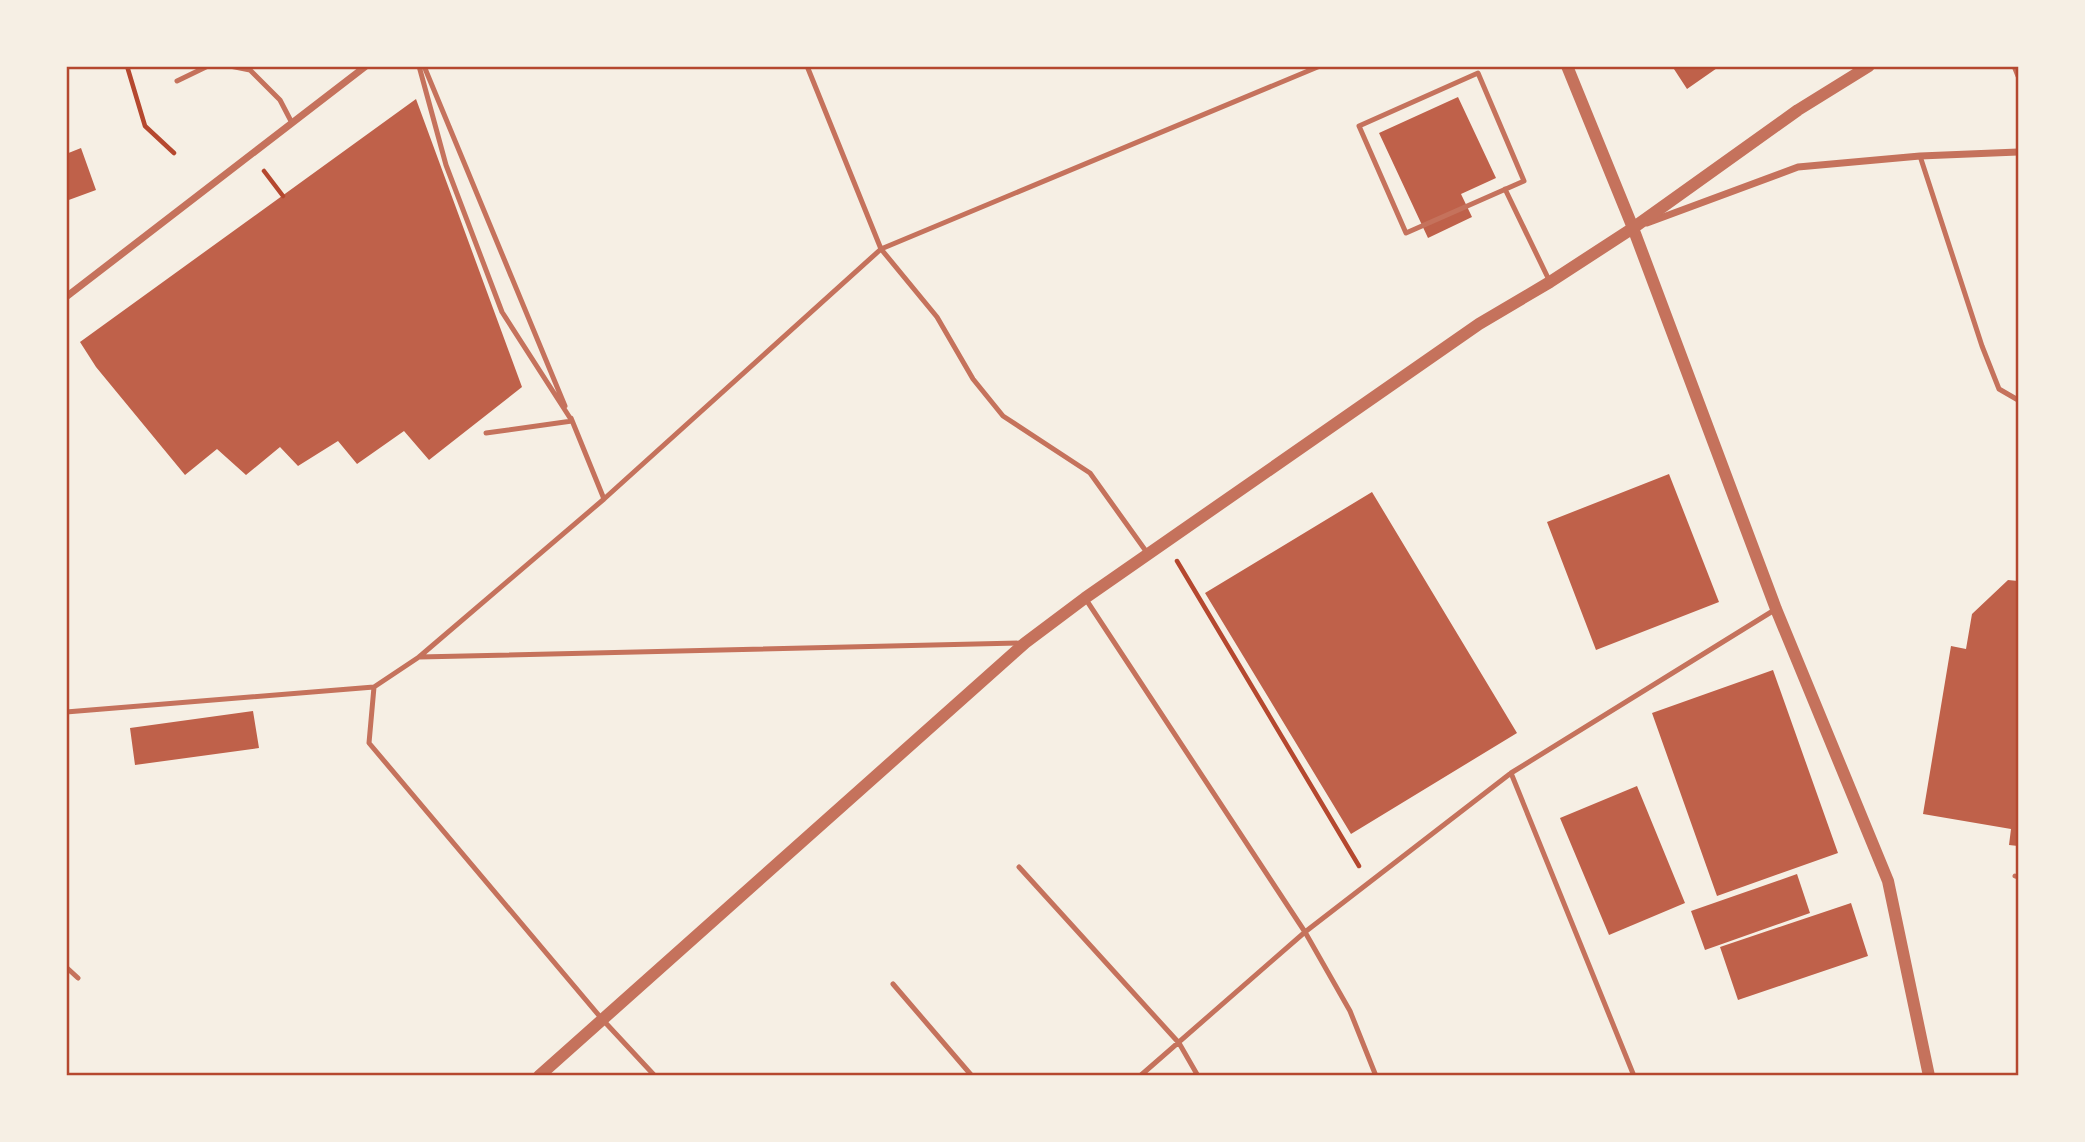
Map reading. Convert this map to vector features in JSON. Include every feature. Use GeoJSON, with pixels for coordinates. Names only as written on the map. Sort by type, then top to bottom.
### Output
{"type":"FeatureCollection","features":[{"type":"Feature","properties":{"kind":"street"},"geometry":{"type":"LineString","coordinates":[[66,297],[366,66]]}},
{"type":"Feature","properties":{"kind":"street"},"geometry":{"type":"LineString","coordinates":[[1567,66],[1633,228],[1776,609],[1888,881],[1929,1076]]}},
{"type":"Feature","properties":{"kind":"street"},"geometry":{"type":"LineString","coordinates":[[539,1076],[1026,643],[1085,598],[1479,324],[1633,228],[1798,110],[1869,66]]}},
{"type":"Feature","properties":{"kind":"street"},"geometry":{"type":"LineString","coordinates":[[1633,228],[1798,167],[1920,156],[2018,152]]}},
{"type":"Feature","properties":{"kind":"lane"},"geometry":{"type":"LineString","coordinates":[[177,81],[208,66]]}},
{"type":"Feature","properties":{"kind":"lane"},"geometry":{"type":"LineString","coordinates":[[230,66],[250,70],[280,100],[292,123]]}},
{"type":"Feature","properties":{"kind":"lane"},"geometry":{"type":"LineString","coordinates":[[422,66],[604,499]]}},
{"type":"Feature","properties":{"kind":"lane"},"geometry":{"type":"LineString","coordinates":[[422,66],[446,165],[502,312],[572,421]]}},
{"type":"Feature","properties":{"kind":"lane"},"geometry":{"type":"LineString","coordinates":[[807,66],[881,249],[937,317],[973,379],[1003,416],[1090,474],[1148,554]]}},
{"type":"Feature","properties":{"kind":"lane"},"geometry":{"type":"LineString","coordinates":[[66,712],[374,687],[419,657],[604,499],[881,249],[1320,66]]}},
{"type":"Feature","properties":{"kind":"lane"},"geometry":{"type":"LineString","coordinates":[[2014,66],[2018,76]]}},
{"type":"Feature","properties":{"kind":"lane"},"geometry":{"type":"LineString","coordinates":[[1478,74],[1524,181],[1505,189],[1406,233],[1359,126],[1478,74]]}},
{"type":"Feature","properties":{"kind":"lane"},"geometry":{"type":"LineString","coordinates":[[1920,156],[1999,389],[2018,400]]}},
{"type":"Feature","properties":{"kind":"lane"},"geometry":{"type":"LineString","coordinates":[[1505,189],[1550,282]]}},
{"type":"Feature","properties":{"kind":"lane"},"geometry":{"type":"LineString","coordinates":[[486,433],[572,421]]}},
{"type":"Feature","properties":{"kind":"lane"},"geometry":{"type":"LineString","coordinates":[[1085,598],[1305,932],[1350,1012],[1377,1076]]}},
{"type":"Feature","properties":{"kind":"lane"},"geometry":{"type":"LineString","coordinates":[[1140,1076],[1305,932],[1511,773],[1776,609]]}},
{"type":"Feature","properties":{"kind":"lane"},"geometry":{"type":"LineString","coordinates":[[419,657],[1026,643]]}},
{"type":"Feature","properties":{"kind":"lane"},"geometry":{"type":"LineString","coordinates":[[374,687],[369,743],[602,1019],[654,1076]]}},
{"type":"Feature","properties":{"kind":"lane"},"geometry":{"type":"LineString","coordinates":[[1511,773],[1634,1076]]}},
{"type":"Feature","properties":{"kind":"lane"},"geometry":{"type":"LineString","coordinates":[[1019,867],[1179,1043],[1198,1076]]}},
{"type":"Feature","properties":{"kind":"lane"},"geometry":{"type":"LineString","coordinates":[[66,967],[78,978]]}},
{"type":"Feature","properties":{"kind":"lane"},"geometry":{"type":"LineString","coordinates":[[893,984],[972,1076]]}},
{"type":"Feature","properties":{"kind":"path"},"geometry":{"type":"LineString","coordinates":[[127,66],[145,126],[174,153]]}},
{"type":"Feature","properties":{"kind":"path"},"geometry":{"type":"LineString","coordinates":[[251,155],[283,196]]}},
{"type":"Feature","properties":{"kind":"path"},"geometry":{"type":"LineString","coordinates":[[1166,542],[1369,883]]}},
{"type":"Feature","properties":{"kind":"building"},"geometry":{"type":"Polygon","coordinates":[[[1672,66],[1720,66],[1687,89],[1672,66]]]}},
{"type":"Feature","properties":{"kind":"building"},"geometry":{"type":"Polygon","coordinates":[[[1458,97],[1496,178],[1461,194],[1472,217],[1428,238],[1379,133],[1458,97]]]}},
{"type":"Feature","properties":{"kind":"building"},"geometry":{"type":"Polygon","coordinates":[[[416,99],[522,387],[429,460],[404,431],[357,464],[338,441],[298,466],[280,447],[246,475],[217,449],[185,475],[96,367],[80,342],[416,99]]]}},
{"type":"Feature","properties":{"kind":"building"},"geometry":{"type":"Polygon","coordinates":[[[81,148],[96,190],[66,201],[66,154],[81,148]]]}},
{"type":"Feature","properties":{"kind":"building"},"geometry":{"type":"Polygon","coordinates":[[[1669,474],[1719,602],[1596,650],[1547,522],[1669,474]]]}},
{"type":"Feature","properties":{"kind":"building"},"geometry":{"type":"Polygon","coordinates":[[[1372,492],[1517,733],[1351,834],[1205,593],[1372,492]]]}},
{"type":"Feature","properties":{"kind":"building"},"geometry":{"type":"Polygon","coordinates":[[[2008,580],[2018,581],[2018,846],[2009,845],[2011,829],[1923,814],[1951,646],[1966,649],[1972,614],[2008,580]]]}},
{"type":"Feature","properties":{"kind":"building"},"geometry":{"type":"Polygon","coordinates":[[[1773,670],[1838,853],[1717,896],[1652,713],[1773,670]]]}},
{"type":"Feature","properties":{"kind":"building"},"geometry":{"type":"Polygon","coordinates":[[[253,711],[259,748],[135,765],[130,728],[253,711]]]}},
{"type":"Feature","properties":{"kind":"building"},"geometry":{"type":"Polygon","coordinates":[[[1637,786],[1685,903],[1609,935],[1560,818],[1637,786]]]}},
{"type":"Feature","properties":{"kind":"building"},"geometry":{"type":"Polygon","coordinates":[[[1797,874],[1810,913],[1705,950],[1691,911],[1797,874]]]}},
{"type":"Feature","properties":{"kind":"building"},"geometry":{"type":"Polygon","coordinates":[[[1851,903],[1868,956],[1738,1000],[1720,947],[1851,903]]]}}]}
